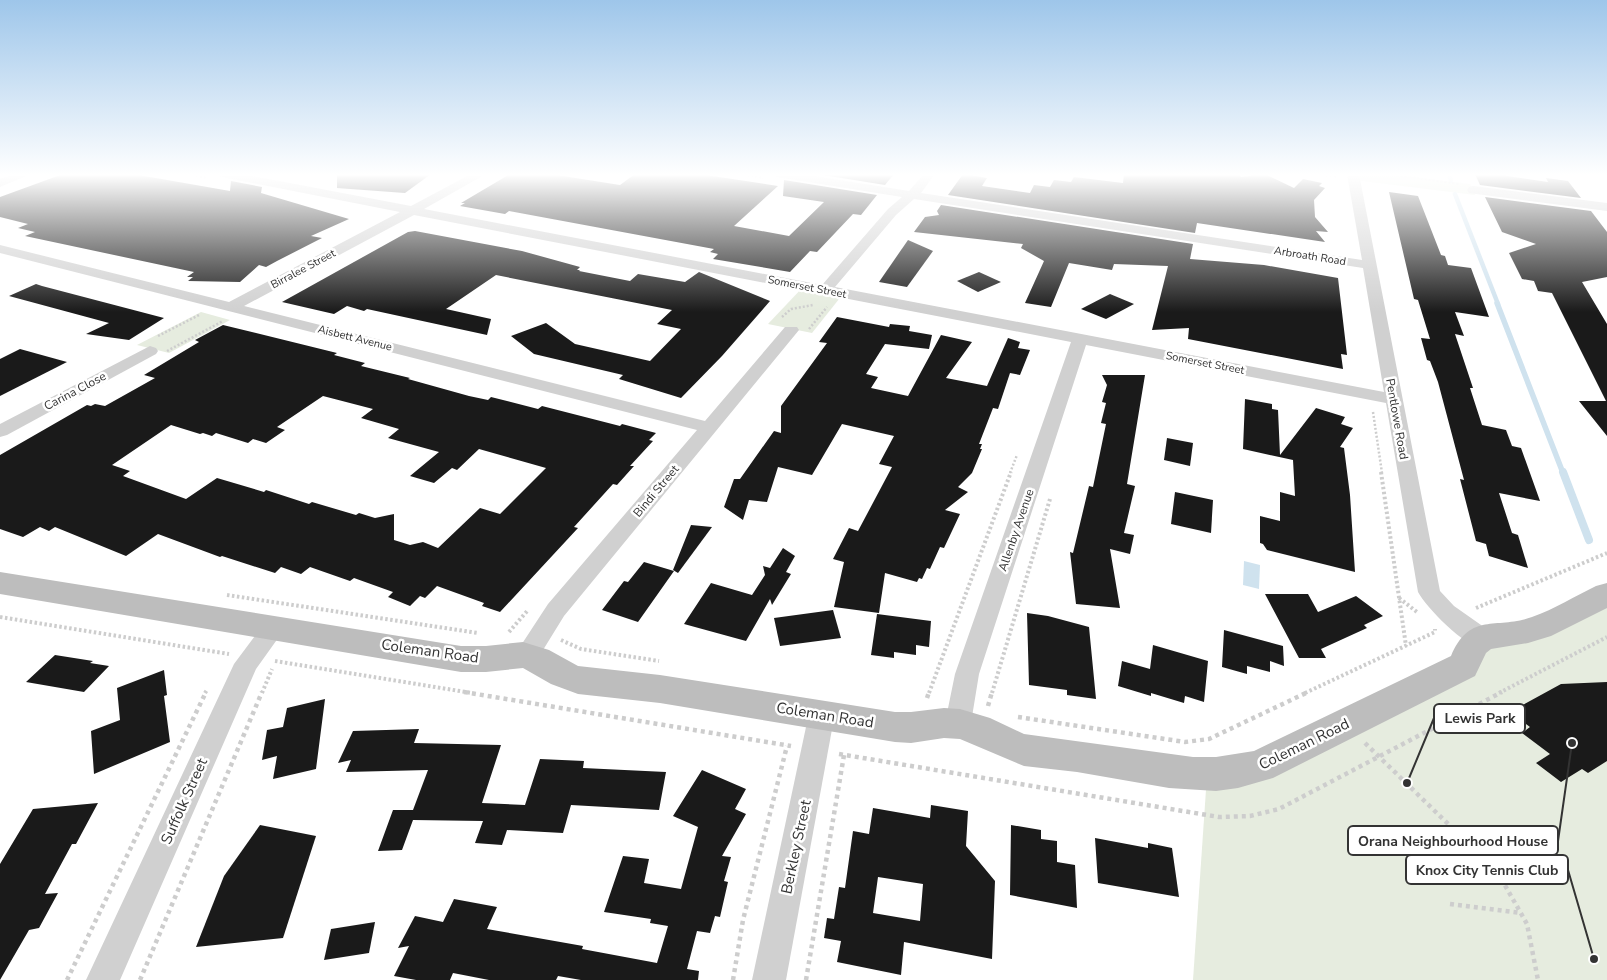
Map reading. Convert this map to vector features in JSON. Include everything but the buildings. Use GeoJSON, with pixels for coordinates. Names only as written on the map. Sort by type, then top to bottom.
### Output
{"type":"FeatureCollection","features":[{"type":"Feature","properties":{"kind":"street","name":"Birralee Street"},"geometry":{"type":"LineString","coordinates":[[231,307],[396,220]]}},
{"type":"Feature","properties":{"kind":"street","name":"Somerset Street"},"geometry":{"type":"LineString","coordinates":[[458,220],[1393,399]]}},
{"type":"Feature","properties":{"kind":"street"},"geometry":{"type":"LineString","coordinates":[[825,290],[885,220]]}},
{"type":"Feature","properties":{"kind":"street","name":"Arbroath Road"},"geometry":{"type":"LineString","coordinates":[[1073,220],[1369,265]]}},
{"type":"Feature","properties":{"kind":"street","name":"Pentlowe Road"},"geometry":{"type":"LineString","coordinates":[[1359,220],[1429,592],[1433,600],[1442,608],[1477,625]]}},
{"type":"Feature","properties":{"kind":"street","name":"Aisbett Avenue"},"geometry":{"type":"LineString","coordinates":[[0,249],[709,427]]}},
{"type":"Feature","properties":{"kind":"street","name":"Bindi Street"},"geometry":{"type":"LineString","coordinates":[[524,640],[556,610],[792,330]]}},
{"type":"Feature","properties":{"kind":"street","name":"Allenby Avenue"},"geometry":{"type":"LineString","coordinates":[[976,712],[967,674],[1080,339]]}},
{"type":"Feature","properties":{"kind":"street","name":"Carina Close"},"geometry":{"type":"LineString","coordinates":[[0,431],[150,351]]}},
{"type":"Feature","properties":{"kind":"street","name":"Coleman Road"},"geometry":{"type":"LineString","coordinates":[[0,583],[462,659],[479,660],[514,655],[524,640],[539,660],[565,676],[578,680],[628,685],[822,713],[898,728],[914,728],[976,712],[981,730],[1000,742],[1027,751],[1067,754],[1207,775],[1245,772],[1260,766],[1463,666],[1472,646],[1477,625]]}},
{"type":"Feature","properties":{"kind":"street"},"geometry":{"type":"LineString","coordinates":[[1477,625],[1492,635],[1514,634],[1535,629],[1607,594]]}},
{"type":"Feature","properties":{"kind":"street","name":"Suffolk Street"},"geometry":{"type":"LineString","coordinates":[[103,980],[246,664],[274,627]]}},
{"type":"Feature","properties":{"kind":"street","name":"Berkley Street"},"geometry":{"type":"LineString","coordinates":[[769,980],[822,713]]}},
{"type":"Feature","properties":{"kind":"path"},"geometry":{"type":"LineString","coordinates":[[1372,405],[1406,646]]}},
{"type":"Feature","properties":{"kind":"path"},"geometry":{"type":"LineString","coordinates":[[927,698],[1020,447]]}},
{"type":"Feature","properties":{"kind":"path"},"geometry":{"type":"LineString","coordinates":[[994,709],[976,712],[1052,493]]}},
{"type":"Feature","properties":{"kind":"path"},"geometry":{"type":"LineString","coordinates":[[1477,625],[1607,553]]}},
{"type":"Feature","properties":{"kind":"path"},"geometry":{"type":"LineString","coordinates":[[226,594],[480,634]]}},
{"type":"Feature","properties":{"kind":"path"},"geometry":{"type":"LineString","coordinates":[[0,617],[225,653],[220,662]]}},
{"type":"Feature","properties":{"kind":"path"},"geometry":{"type":"LineString","coordinates":[[1014,717],[1185,742],[1197,742],[1435,632],[1435,626]]}},
{"type":"Feature","properties":{"kind":"path"},"geometry":{"type":"LineString","coordinates":[[524,640],[563,641],[581,649],[668,663]]}},
{"type":"Feature","properties":{"kind":"path"},"geometry":{"type":"LineString","coordinates":[[140,980],[275,661],[787,746],[743,920],[733,980]]}},
{"type":"Feature","properties":{"kind":"path"},"geometry":{"type":"LineString","coordinates":[[67,980],[212,680]]}},
{"type":"Feature","properties":{"kind":"path"},"geometry":{"type":"LineString","coordinates":[[918,699],[933,698]]}},
{"type":"Feature","properties":{"kind":"path"},"geometry":{"type":"LineString","coordinates":[[1345,724],[1493,868],[1522,913],[1530,936],[1538,980]]}},
{"type":"Feature","properties":{"kind":"path"},"geometry":{"type":"LineString","coordinates":[[806,980],[844,755]]}},
{"type":"Feature","properties":{"kind":"path"},"geometry":{"type":"LineString","coordinates":[[1450,904],[1522,913]]}},
{"type":"Feature","properties":{"kind":"shaded area"},"geometry":{"type":"Polygon","coordinates":[[[804,286],[843,294],[812,333],[768,324],[804,286]]]}},
{"type":"Feature","properties":{"kind":"shaded area"},"geometry":{"type":"Polygon","coordinates":[[[201,312],[230,320],[169,353],[137,345],[201,312]]]}},
{"type":"Feature","properties":{"kind":"shaded area"},"geometry":{"type":"Polygon","coordinates":[[[1607,594],[1607,980],[1193,980],[1207,775],[1607,594]]]}},
{"type":"Feature","properties":{"kind":"water"},"geometry":{"type":"Polygon","coordinates":[[[1244,561],[1260,565],[1259,589],[1243,585],[1244,561]]]}},
{"type":"Feature","properties":{"kind":"waterway"},"geometry":{"type":"LineString","coordinates":[[1465,220],[1498,304]]}},
{"type":"Feature","properties":{"kind":"waterway"},"geometry":{"type":"LineString","coordinates":[[1497,303],[1563,473]]}},
{"type":"Feature","properties":{"kind":"waterway"},"geometry":{"type":"LineString","coordinates":[[1563,472],[1589,540]]}},
{"type":"Feature","properties":{"kind":"place","name":"Orana Neighbourhood House"},"geometry":{"type":"Point","coordinates":[1572,743]}},
{"type":"Feature","properties":{"kind":"place","name":"Lewis Park"},"geometry":{"type":"Point","coordinates":[1407,783]}},
{"type":"Feature","properties":{"kind":"place","name":"Knox City Tennis Club"},"geometry":{"type":"Point","coordinates":[1594,959]}}]}
